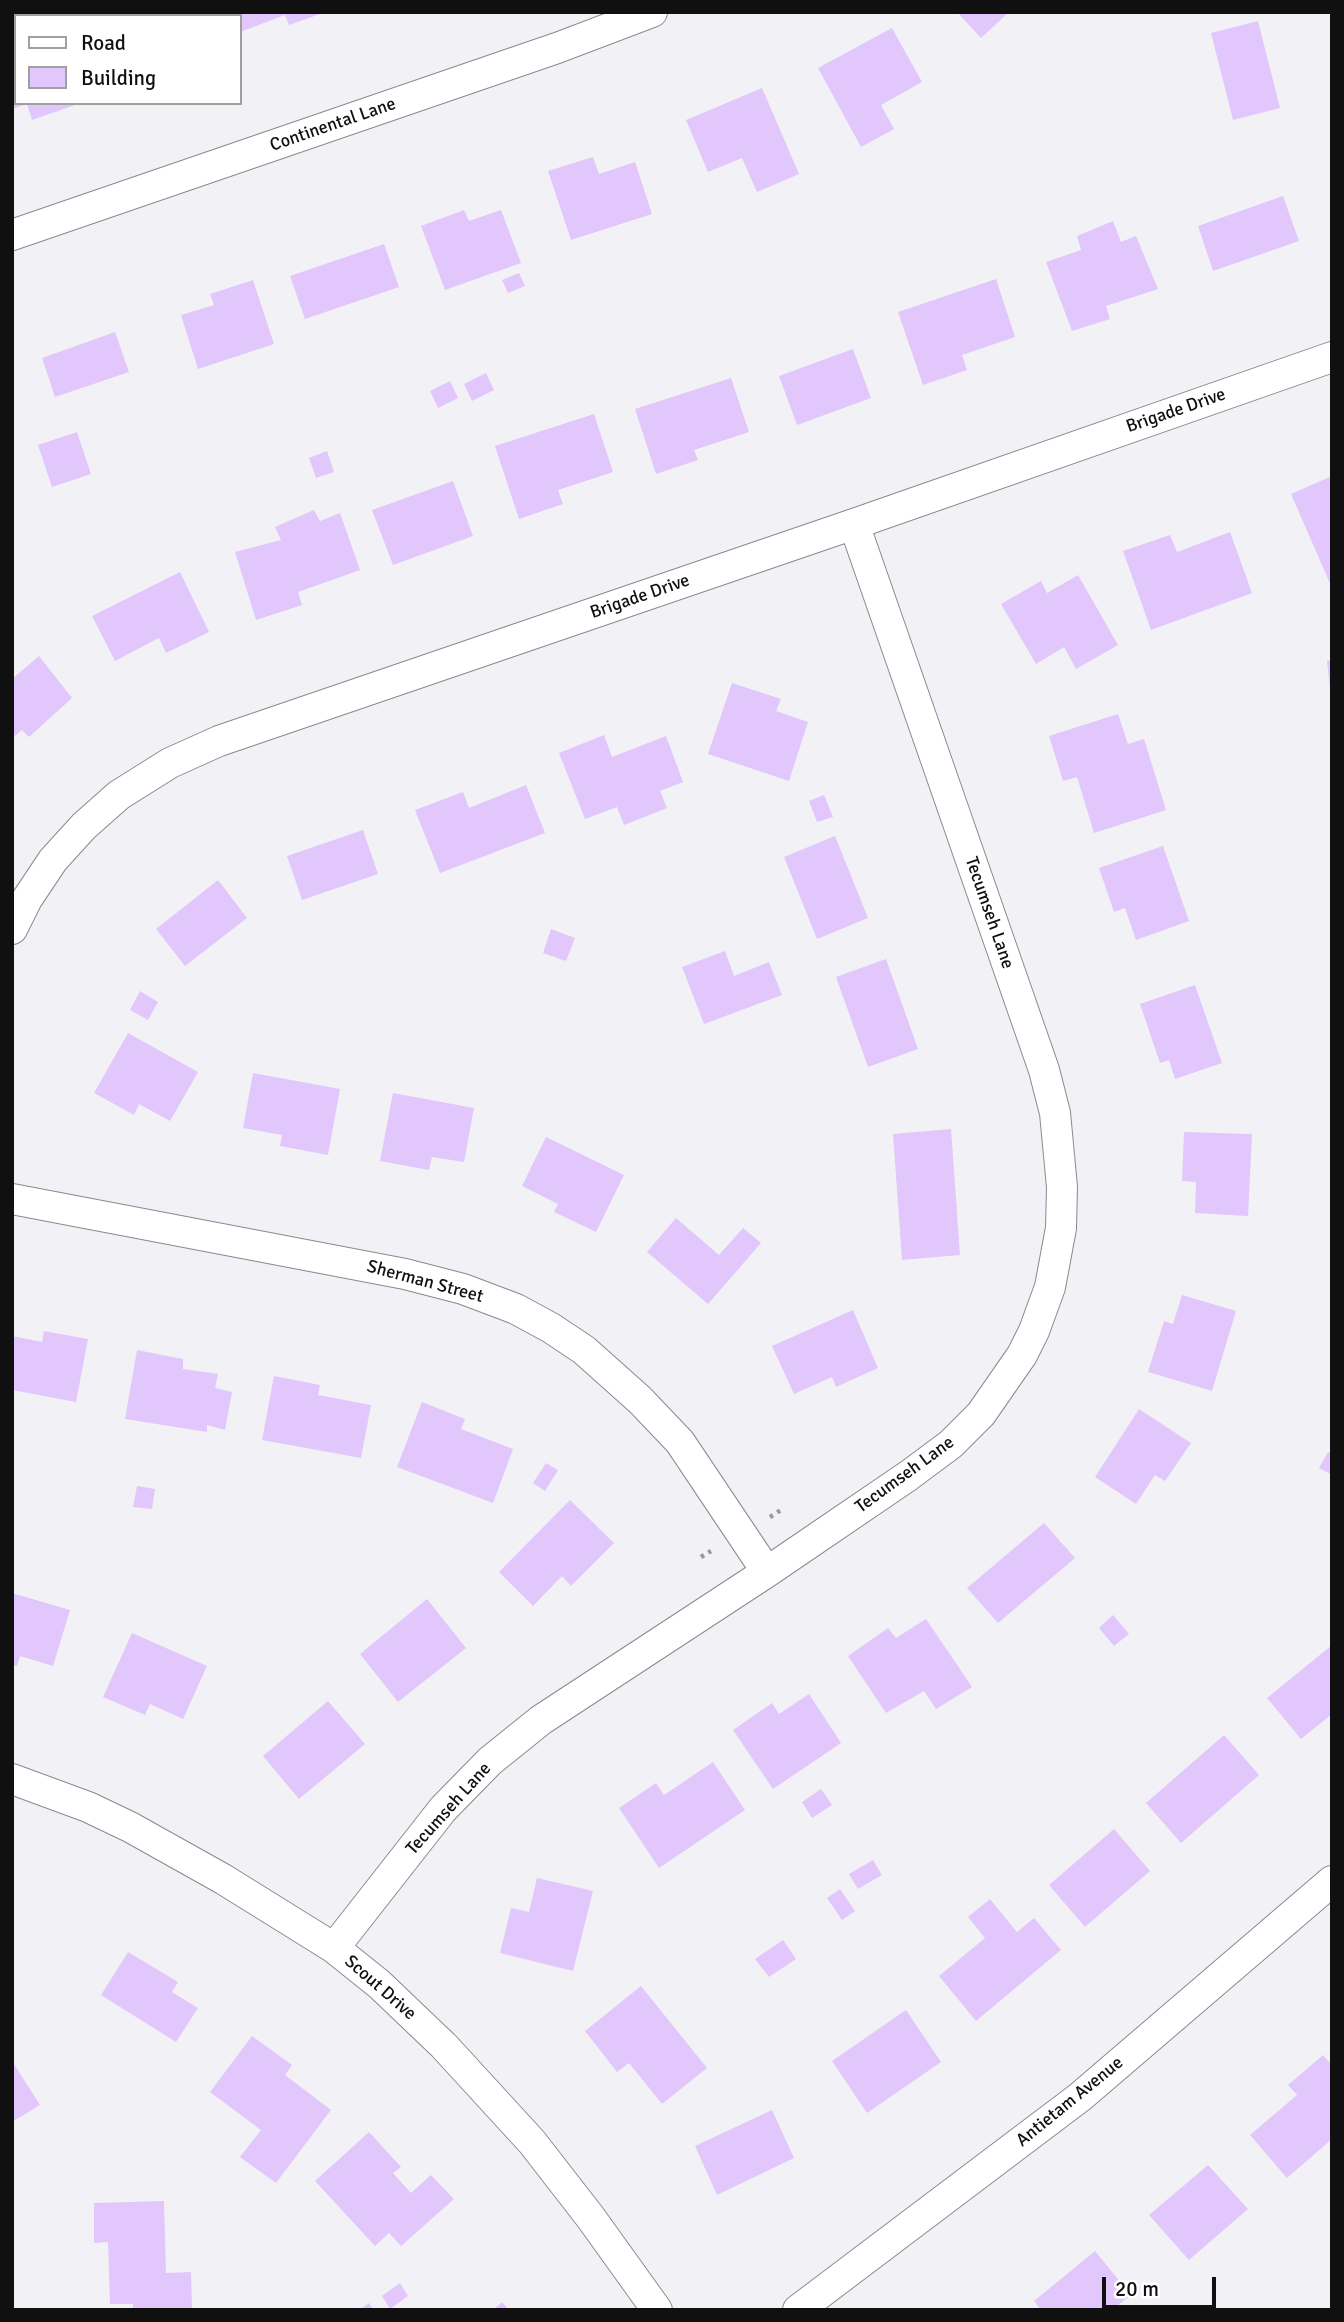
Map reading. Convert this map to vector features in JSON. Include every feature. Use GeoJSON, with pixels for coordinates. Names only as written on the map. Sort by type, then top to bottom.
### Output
{"type":"FeatureCollection","features":[{"type":"Feature","properties":{"kind":"street","name":"Continental Lane"},"geometry":{"type":"LineString","coordinates":[[12,235],[557,48],[652,12]]}},
{"type":"Feature","properties":{"kind":"street","name":"Brigade Drive"},"geometry":{"type":"LineString","coordinates":[[12,929],[27,899],[53,860],[84,826],[119,795],[170,763],[219,741],[1332,357]]}},
{"type":"Feature","properties":{"kind":"street","name":"Tecumseh Lane"},"geometry":{"type":"LineString","coordinates":[[334,1948],[443,1809],[490,1761],[541,1720],[767,1572],[951,1444],[981,1414],[1022,1355],[1034,1331],[1050,1287],[1060,1228],[1062,1187],[1055,1113],[1044,1070],[854,524]]}},
{"type":"Feature","properties":{"kind":"street","name":"Sherman Street"},"geometry":{"type":"LineString","coordinates":[[12,1199],[405,1274],[463,1289],[516,1309],[584,1350],[640,1400],[680,1442],[767,1572]]}},
{"type":"Feature","properties":{"kind":"street","name":"Scout Drive"},"geometry":{"type":"LineString","coordinates":[[12,1779],[88,1807],[130,1826],[223,1879],[334,1948],[379,1984],[443,2046],[532,2142],[657,2310]]}},
{"type":"Feature","properties":{"kind":"street","name":"Antietam Avenue"},"geometry":{"type":"LineString","coordinates":[[798,2310],[1080,2097],[1332,1881]]}},
{"type":"Feature","properties":{"kind":"building"},"geometry":{"type":"Polygon","coordinates":[[[188,12],[188,14],[156,14],[188,12]]]}},
{"type":"Feature","properties":{"kind":"building"},"geometry":{"type":"Polygon","coordinates":[[[323,12],[289,25],[285,15],[242,31],[242,14],[224,14],[323,12]]]}},
{"type":"Feature","properties":{"kind":"building"},"geometry":{"type":"Polygon","coordinates":[[[957,12],[1009,12],[981,38],[957,12]]]}},
{"type":"Feature","properties":{"kind":"building"},"geometry":{"type":"Polygon","coordinates":[[[1258,21],[1280,108],[1233,120],[1211,33],[1258,21]]]}},
{"type":"Feature","properties":{"kind":"building"},"geometry":{"type":"Polygon","coordinates":[[[892,28],[922,82],[881,105],[894,129],[861,147],[818,68],[892,28]]]}},
{"type":"Feature","properties":{"kind":"building"},"geometry":{"type":"Polygon","coordinates":[[[12,49],[14,105],[24,105],[12,109],[12,49]]]}},
{"type":"Feature","properties":{"kind":"building"},"geometry":{"type":"Polygon","coordinates":[[[762,88],[799,174],[757,192],[742,158],[708,172],[686,120],[762,88]]]}},
{"type":"Feature","properties":{"kind":"building"},"geometry":{"type":"Polygon","coordinates":[[[27,105],[75,105],[32,120],[27,105]]]}},
{"type":"Feature","properties":{"kind":"building"},"geometry":{"type":"Polygon","coordinates":[[[593,157],[599,174],[635,162],[652,214],[571,240],[548,171],[593,157]]]}},
{"type":"Feature","properties":{"kind":"building"},"geometry":{"type":"Polygon","coordinates":[[[1283,196],[1299,241],[1213,271],[1198,226],[1283,196]]]}},
{"type":"Feature","properties":{"kind":"building"},"geometry":{"type":"Polygon","coordinates":[[[464,210],[469,221],[501,210],[521,263],[445,290],[421,226],[464,210]]]}},
{"type":"Feature","properties":{"kind":"building"},"geometry":{"type":"Polygon","coordinates":[[[1113,221],[1121,242],[1136,236],[1158,289],[1106,306],[1110,319],[1072,331],[1046,262],[1081,250],[1077,236],[1113,221]]]}},
{"type":"Feature","properties":{"kind":"building"},"geometry":{"type":"Polygon","coordinates":[[[384,244],[399,287],[305,319],[290,276],[384,244]]]}},
{"type":"Feature","properties":{"kind":"building"},"geometry":{"type":"Polygon","coordinates":[[[519,273],[525,286],[508,293],[502,280],[519,273]]]}},
{"type":"Feature","properties":{"kind":"building"},"geometry":{"type":"Polygon","coordinates":[[[996,279],[1015,337],[962,355],[967,370],[923,385],[898,312],[996,279]]]}},
{"type":"Feature","properties":{"kind":"building"},"geometry":{"type":"Polygon","coordinates":[[[253,280],[274,344],[198,369],[181,315],[214,305],[210,294],[253,280]]]}},
{"type":"Feature","properties":{"kind":"building"},"geometry":{"type":"Polygon","coordinates":[[[115,332],[129,372],[55,397],[42,358],[115,332]]]}},
{"type":"Feature","properties":{"kind":"building"},"geometry":{"type":"Polygon","coordinates":[[[853,349],[871,398],[797,425],[779,376],[853,349]]]}},
{"type":"Feature","properties":{"kind":"building"},"geometry":{"type":"Polygon","coordinates":[[[486,373],[494,390],[472,401],[464,384],[486,373]]]}},
{"type":"Feature","properties":{"kind":"building"},"geometry":{"type":"Polygon","coordinates":[[[731,378],[749,432],[694,450],[698,460],[656,474],[635,409],[731,378]]]}},
{"type":"Feature","properties":{"kind":"building"},"geometry":{"type":"Polygon","coordinates":[[[450,381],[458,398],[438,408],[430,391],[450,381]]]}},
{"type":"Feature","properties":{"kind":"building"},"geometry":{"type":"Polygon","coordinates":[[[594,414],[613,472],[558,490],[563,504],[519,519],[495,446],[594,414]]]}},
{"type":"Feature","properties":{"kind":"building"},"geometry":{"type":"Polygon","coordinates":[[[77,432],[91,474],[52,487],[38,445],[77,432]]]}},
{"type":"Feature","properties":{"kind":"building"},"geometry":{"type":"Polygon","coordinates":[[[327,451],[334,472],[316,478],[309,458],[327,451]]]}},
{"type":"Feature","properties":{"kind":"building"},"geometry":{"type":"Polygon","coordinates":[[[1332,476],[1332,588],[1291,494],[1332,476]]]}},
{"type":"Feature","properties":{"kind":"building"},"geometry":{"type":"Polygon","coordinates":[[[453,481],[473,536],[393,565],[372,510],[453,481]]]}},
{"type":"Feature","properties":{"kind":"building"},"geometry":{"type":"Polygon","coordinates":[[[314,510],[320,521],[340,513],[360,570],[298,592],[302,605],[256,620],[235,552],[281,540],[275,527],[314,510]]]}},
{"type":"Feature","properties":{"kind":"building"},"geometry":{"type":"Polygon","coordinates":[[[1230,532],[1252,593],[1151,630],[1123,551],[1170,535],[1177,552],[1230,532]]]}},
{"type":"Feature","properties":{"kind":"building"},"geometry":{"type":"Polygon","coordinates":[[[180,572],[209,632],[166,653],[159,638],[115,661],[92,616],[180,572]]]}},
{"type":"Feature","properties":{"kind":"building"},"geometry":{"type":"Polygon","coordinates":[[[1078,575],[1118,645],[1076,669],[1064,647],[1036,664],[1001,604],[1041,581],[1047,593],[1078,575]]]}},
{"type":"Feature","properties":{"kind":"building"},"geometry":{"type":"Polygon","coordinates":[[[39,656],[72,698],[29,737],[22,730],[12,738],[12,679],[39,656]]]}},
{"type":"Feature","properties":{"kind":"building"},"geometry":{"type":"Polygon","coordinates":[[[1332,660],[1332,690],[1330,690],[1327,661],[1332,660]]]}},
{"type":"Feature","properties":{"kind":"building"},"geometry":{"type":"Polygon","coordinates":[[[732,683],[781,699],[776,711],[808,722],[789,781],[708,754],[732,683]]]}},
{"type":"Feature","properties":{"kind":"building"},"geometry":{"type":"Polygon","coordinates":[[[1118,714],[1128,744],[1144,739],[1166,810],[1094,833],[1077,777],[1063,781],[1049,736],[1118,714]]]}},
{"type":"Feature","properties":{"kind":"building"},"geometry":{"type":"Polygon","coordinates":[[[604,735],[612,757],[666,736],[683,782],[660,791],[667,808],[624,825],[617,807],[585,819],[559,753],[604,735]]]}},
{"type":"Feature","properties":{"kind":"building"},"geometry":{"type":"Polygon","coordinates":[[[526,785],[545,833],[440,873],[415,810],[463,792],[469,808],[526,785]]]}},
{"type":"Feature","properties":{"kind":"building"},"geometry":{"type":"Polygon","coordinates":[[[824,795],[833,817],[817,822],[809,801],[824,795]]]}},
{"type":"Feature","properties":{"kind":"building"},"geometry":{"type":"Polygon","coordinates":[[[363,830],[378,874],[302,900],[287,856],[363,830]]]}},
{"type":"Feature","properties":{"kind":"building"},"geometry":{"type":"Polygon","coordinates":[[[835,836],[868,918],[817,939],[784,857],[835,836]]]}},
{"type":"Feature","properties":{"kind":"building"},"geometry":{"type":"Polygon","coordinates":[[[1163,846],[1189,921],[1136,940],[1125,908],[1114,912],[1099,868],[1163,846]]]}},
{"type":"Feature","properties":{"kind":"building"},"geometry":{"type":"Polygon","coordinates":[[[218,880],[247,918],[185,966],[156,929],[218,880]]]}},
{"type":"Feature","properties":{"kind":"building"},"geometry":{"type":"Polygon","coordinates":[[[551,929],[575,938],[566,961],[543,953],[551,929]]]}},
{"type":"Feature","properties":{"kind":"building"},"geometry":{"type":"Polygon","coordinates":[[[725,951],[734,976],[769,962],[782,995],[704,1024],[682,967],[725,951]]]}},
{"type":"Feature","properties":{"kind":"building"},"geometry":{"type":"Polygon","coordinates":[[[886,959],[918,1049],[868,1067],[836,977],[886,959]]]}},
{"type":"Feature","properties":{"kind":"building"},"geometry":{"type":"Polygon","coordinates":[[[1195,985],[1222,1063],[1175,1079],[1169,1060],[1160,1063],[1140,1004],[1195,985]]]}},
{"type":"Feature","properties":{"kind":"building"},"geometry":{"type":"Polygon","coordinates":[[[140,991],[158,1002],[148,1020],[130,1010],[140,991]]]}},
{"type":"Feature","properties":{"kind":"building"},"geometry":{"type":"Polygon","coordinates":[[[128,1033],[198,1072],[170,1121],[139,1104],[134,1115],[94,1093],[128,1033]]]}},
{"type":"Feature","properties":{"kind":"building"},"geometry":{"type":"Polygon","coordinates":[[[253,1073],[340,1089],[328,1155],[280,1146],[282,1135],[243,1128],[253,1073]]]}},
{"type":"Feature","properties":{"kind":"building"},"geometry":{"type":"Polygon","coordinates":[[[393,1093],[474,1108],[464,1162],[432,1157],[429,1170],[380,1161],[393,1093]]]}},
{"type":"Feature","properties":{"kind":"building"},"geometry":{"type":"Polygon","coordinates":[[[951,1129],[960,1255],[902,1260],[893,1134],[951,1129]]]}},
{"type":"Feature","properties":{"kind":"building"},"geometry":{"type":"Polygon","coordinates":[[[1184,1132],[1252,1134],[1248,1216],[1195,1213],[1196,1182],[1182,1181],[1184,1132]]]}},
{"type":"Feature","properties":{"kind":"building"},"geometry":{"type":"Polygon","coordinates":[[[546,1137],[624,1175],[596,1232],[554,1212],[558,1204],[522,1186],[546,1137]]]}},
{"type":"Feature","properties":{"kind":"building"},"geometry":{"type":"Polygon","coordinates":[[[676,1218],[719,1255],[743,1228],[761,1243],[708,1304],[647,1252],[676,1218]]]}},
{"type":"Feature","properties":{"kind":"building"},"geometry":{"type":"Polygon","coordinates":[[[1182,1295],[1236,1311],[1212,1391],[1148,1372],[1164,1321],[1173,1324],[1182,1295]]]}},
{"type":"Feature","properties":{"kind":"building"},"geometry":{"type":"Polygon","coordinates":[[[853,1310],[878,1368],[836,1387],[832,1377],[794,1394],[772,1346],[853,1310]]]}},
{"type":"Feature","properties":{"kind":"building"},"geometry":{"type":"Polygon","coordinates":[[[44,1331],[88,1339],[76,1402],[12,1390],[12,1336],[42,1342],[44,1331]]]}},
{"type":"Feature","properties":{"kind":"building"},"geometry":{"type":"Polygon","coordinates":[[[137,1350],[183,1359],[183,1369],[218,1374],[215,1388],[232,1392],[225,1430],[207,1425],[207,1432],[125,1419],[137,1350]]]}},
{"type":"Feature","properties":{"kind":"building"},"geometry":{"type":"Polygon","coordinates":[[[274,1376],[320,1385],[318,1395],[371,1405],[361,1458],[262,1440],[274,1376]]]}},
{"type":"Feature","properties":{"kind":"building"},"geometry":{"type":"Polygon","coordinates":[[[422,1402],[465,1419],[461,1429],[513,1449],[493,1503],[397,1467],[422,1402]]]}},
{"type":"Feature","properties":{"kind":"building"},"geometry":{"type":"Polygon","coordinates":[[[1139,1409],[1191,1443],[1165,1481],[1155,1475],[1136,1504],[1095,1477],[1139,1409]]]}},
{"type":"Feature","properties":{"kind":"building"},"geometry":{"type":"Polygon","coordinates":[[[1328,1452],[1332,1454],[1332,1475],[1319,1468],[1328,1452]]]}},
{"type":"Feature","properties":{"kind":"building"},"geometry":{"type":"Polygon","coordinates":[[[546,1463],[558,1470],[545,1491],[533,1483],[546,1463]]]}},
{"type":"Feature","properties":{"kind":"building"},"geometry":{"type":"Polygon","coordinates":[[[137,1486],[155,1489],[152,1509],[133,1507],[137,1486]]]}},
{"type":"Feature","properties":{"kind":"building"},"geometry":{"type":"Polygon","coordinates":[[[570,1500],[614,1543],[571,1586],[562,1576],[533,1606],[499,1572],[570,1500]]]}},
{"type":"Feature","properties":{"kind":"building"},"geometry":{"type":"Polygon","coordinates":[[[1044,1523],[1075,1558],[998,1623],[967,1588],[1044,1523]]]}},
{"type":"Feature","properties":{"kind":"building"},"geometry":{"type":"Polygon","coordinates":[[[12,1593],[70,1610],[53,1666],[20,1656],[17,1666],[12,1665],[12,1593]]]}},
{"type":"Feature","properties":{"kind":"building"},"geometry":{"type":"Polygon","coordinates":[[[427,1599],[466,1648],[398,1702],[360,1654],[427,1599]]]}},
{"type":"Feature","properties":{"kind":"building"},"geometry":{"type":"Polygon","coordinates":[[[1113,1615],[1129,1634],[1114,1646],[1099,1628],[1113,1615]]]}},
{"type":"Feature","properties":{"kind":"building"},"geometry":{"type":"Polygon","coordinates":[[[926,1619],[972,1687],[936,1709],[924,1691],[886,1713],[848,1656],[888,1628],[896,1638],[926,1619]]]}},
{"type":"Feature","properties":{"kind":"building"},"geometry":{"type":"Polygon","coordinates":[[[132,1633],[207,1666],[183,1719],[150,1704],[145,1715],[103,1697],[132,1633]]]}},
{"type":"Feature","properties":{"kind":"building"},"geometry":{"type":"Polygon","coordinates":[[[1332,1645],[1332,1714],[1301,1739],[1267,1698],[1332,1645]]]}},
{"type":"Feature","properties":{"kind":"building"},"geometry":{"type":"Polygon","coordinates":[[[809,1694],[841,1743],[773,1789],[733,1730],[772,1703],[779,1714],[809,1694]]]}},
{"type":"Feature","properties":{"kind":"building"},"geometry":{"type":"Polygon","coordinates":[[[328,1701],[365,1744],[299,1799],[263,1756],[328,1701]]]}},
{"type":"Feature","properties":{"kind":"building"},"geometry":{"type":"Polygon","coordinates":[[[1224,1735],[1259,1775],[1181,1843],[1146,1803],[1224,1735]]]}},
{"type":"Feature","properties":{"kind":"building"},"geometry":{"type":"Polygon","coordinates":[[[713,1762],[745,1810],[659,1868],[619,1808],[656,1783],[664,1795],[713,1762]]]}},
{"type":"Feature","properties":{"kind":"building"},"geometry":{"type":"Polygon","coordinates":[[[821,1789],[832,1805],[812,1818],[802,1802],[821,1789]]]}},
{"type":"Feature","properties":{"kind":"building"},"geometry":{"type":"Polygon","coordinates":[[[1114,1829],[1150,1871],[1085,1927],[1049,1885],[1114,1829]]]}},
{"type":"Feature","properties":{"kind":"building"},"geometry":{"type":"Polygon","coordinates":[[[873,1860],[882,1875],[858,1889],[849,1874],[873,1860]]]}},
{"type":"Feature","properties":{"kind":"building"},"geometry":{"type":"Polygon","coordinates":[[[537,1878],[593,1891],[573,1971],[500,1953],[511,1908],[529,1912],[537,1878]]]}},
{"type":"Feature","properties":{"kind":"building"},"geometry":{"type":"Polygon","coordinates":[[[840,1889],[855,1911],[842,1920],[827,1898],[840,1889]]]}},
{"type":"Feature","properties":{"kind":"building"},"geometry":{"type":"Polygon","coordinates":[[[990,1899],[1017,1932],[1034,1918],[1061,1950],[976,2021],[939,1976],[985,1938],[968,1917],[990,1899]]]}},
{"type":"Feature","properties":{"kind":"building"},"geometry":{"type":"Polygon","coordinates":[[[783,1940],[796,1959],[769,1977],[755,1959],[783,1940]]]}},
{"type":"Feature","properties":{"kind":"building"},"geometry":{"type":"Polygon","coordinates":[[[128,1952],[178,1982],[172,1992],[198,2008],[176,2042],[101,1995],[128,1952]]]}},
{"type":"Feature","properties":{"kind":"building"},"geometry":{"type":"Polygon","coordinates":[[[641,1986],[707,2068],[662,2104],[629,2063],[617,2072],[585,2031],[641,1986]]]}},
{"type":"Feature","properties":{"kind":"building"},"geometry":{"type":"Polygon","coordinates":[[[906,2010],[941,2062],[867,2113],[832,2061],[906,2010]]]}},
{"type":"Feature","properties":{"kind":"building"},"geometry":{"type":"Polygon","coordinates":[[[252,2036],[292,2065],[285,2075],[331,2110],[276,2183],[240,2157],[261,2130],[210,2092],[252,2036]]]}},
{"type":"Feature","properties":{"kind":"building"},"geometry":{"type":"Polygon","coordinates":[[[1323,2055],[1332,2065],[1332,2139],[1287,2178],[1250,2135],[1297,2095],[1288,2085],[1323,2055]]]}},
{"type":"Feature","properties":{"kind":"building"},"geometry":{"type":"Polygon","coordinates":[[[12,2061],[40,2105],[12,2122],[12,2061]]]}},
{"type":"Feature","properties":{"kind":"building"},"geometry":{"type":"Polygon","coordinates":[[[772,2110],[794,2158],[717,2195],[695,2146],[772,2110]]]}},
{"type":"Feature","properties":{"kind":"building"},"geometry":{"type":"Polygon","coordinates":[[[369,2132],[401,2167],[393,2173],[411,2193],[431,2175],[454,2199],[401,2246],[389,2233],[375,2246],[315,2181],[369,2132]]]}},
{"type":"Feature","properties":{"kind":"building"},"geometry":{"type":"Polygon","coordinates":[[[1208,2165],[1248,2209],[1189,2260],[1149,2215],[1208,2165]]]}},
{"type":"Feature","properties":{"kind":"building"},"geometry":{"type":"Polygon","coordinates":[[[164,2201],[166,2273],[191,2272],[192,2310],[133,2310],[133,2304],[110,2304],[108,2242],[94,2243],[94,2203],[164,2201]]]}},
{"type":"Feature","properties":{"kind":"building"},"geometry":{"type":"Polygon","coordinates":[[[1095,2251],[1131,2295],[1112,2310],[1041,2310],[1034,2301],[1095,2251]]]}},
{"type":"Feature","properties":{"kind":"building"},"geometry":{"type":"Polygon","coordinates":[[[400,2283],[408,2296],[390,2309],[382,2296],[400,2283]]]}},
{"type":"Feature","properties":{"kind":"building"},"geometry":{"type":"Polygon","coordinates":[[[502,2302],[509,2310],[493,2310],[502,2302]]]}},
{"type":"Feature","properties":{"kind":"building"},"geometry":{"type":"Polygon","coordinates":[[[369,2303],[373,2310],[359,2310],[369,2303]]]}}]}
